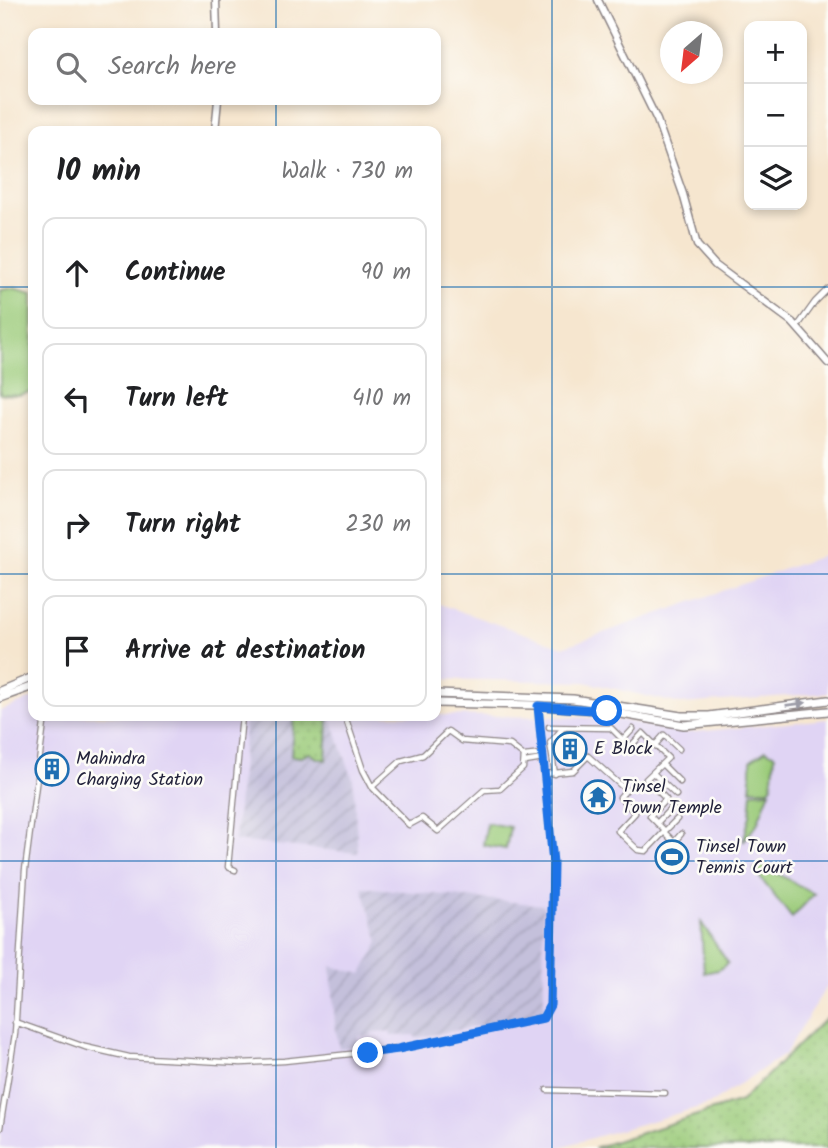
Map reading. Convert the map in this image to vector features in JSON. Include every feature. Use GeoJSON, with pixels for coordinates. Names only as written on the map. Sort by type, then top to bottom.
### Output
{"type":"FeatureCollection","features":[{"type":"Feature","properties":{"kind":"main road"},"geometry":{"type":"LineString","coordinates":[[0,691],[28,679]]}},
{"type":"Feature","properties":{"kind":"main road"},"geometry":{"type":"LineString","coordinates":[[0,698],[28,688]]}},
{"type":"Feature","properties":{"kind":"main road"},"geometry":{"type":"LineString","coordinates":[[441,694],[538,702],[684,725],[828,710]]}},
{"type":"Feature","properties":{"kind":"main road"},"geometry":{"type":"LineString","coordinates":[[441,703],[581,700],[695,716],[828,700]]}},
{"type":"Feature","properties":{"kind":"street"},"geometry":{"type":"LineString","coordinates":[[216,0],[217,28]]}},
{"type":"Feature","properties":{"kind":"street"},"geometry":{"type":"LineString","coordinates":[[598,0],[657,120],[683,194],[697,245],[715,265],[797,327],[828,363]]}},
{"type":"Feature","properties":{"kind":"street"},"geometry":{"type":"LineString","coordinates":[[215,126],[218,105]]}},
{"type":"Feature","properties":{"kind":"street"},"geometry":{"type":"LineString","coordinates":[[797,327],[828,289]]}},
{"type":"Feature","properties":{"kind":"street"},"geometry":{"type":"LineString","coordinates":[[15,1022],[85,1047],[129,1057],[241,1063],[398,1049],[543,1018],[550,1005],[553,863],[538,702]]}},
{"type":"Feature","properties":{"kind":"street"},"geometry":{"type":"LineString","coordinates":[[0,1128],[15,1022],[25,870],[44,721]]}},
{"type":"Feature","properties":{"kind":"street"},"geometry":{"type":"LineString","coordinates":[[236,870],[228,867],[242,721]]}},
{"type":"Feature","properties":{"kind":"street"},"geometry":{"type":"LineString","coordinates":[[347,721],[363,770],[372,787],[408,824],[412,825],[422,818],[438,831],[485,789],[501,788],[523,768],[524,759]]}},
{"type":"Feature","properties":{"kind":"street"},"geometry":{"type":"LineString","coordinates":[[555,774],[549,726],[611,728],[630,747],[643,733],[668,758],[646,779],[666,799],[650,816],[674,842],[681,834]]}},
{"type":"Feature","properties":{"kind":"street"},"geometry":{"type":"LineString","coordinates":[[550,743],[564,727]]}},
{"type":"Feature","properties":{"kind":"street"},"geometry":{"type":"LineString","coordinates":[[623,740],[633,729]]}},
{"type":"Feature","properties":{"kind":"street"},"geometry":{"type":"LineString","coordinates":[[372,787],[401,761],[423,755],[448,731],[461,741],[510,745],[524,759]]}},
{"type":"Feature","properties":{"kind":"street"},"geometry":{"type":"LineString","coordinates":[[655,745],[664,735],[679,750]]}},
{"type":"Feature","properties":{"kind":"street"},"geometry":{"type":"LineString","coordinates":[[545,774],[573,771],[588,756],[626,790],[620,797],[635,813],[618,831],[638,850],[646,850],[677,819]]}},
{"type":"Feature","properties":{"kind":"street"},"geometry":{"type":"LineString","coordinates":[[524,759],[543,757]]}},
{"type":"Feature","properties":{"kind":"street"},"geometry":{"type":"LineString","coordinates":[[662,764],[680,782]]}},
{"type":"Feature","properties":{"kind":"street"},"geometry":{"type":"LineString","coordinates":[[653,773],[676,795]]}},
{"type":"Feature","properties":{"kind":"street"},"geometry":{"type":"LineString","coordinates":[[657,823],[674,805]]}},
{"type":"Feature","properties":{"kind":"street"},"geometry":{"type":"LineString","coordinates":[[547,1090],[665,1093]]}},
{"type":"Feature","properties":{"kind":"street"},"geometry":{"type":"LineString","coordinates":[[626,1091],[626,1101]]}},
{"type":"Feature","properties":{"kind":"shaded area"},"geometry":{"type":"Polygon","coordinates":[[[828,554],[828,693],[681,704],[585,682],[441,679],[441,605],[563,647],[828,554]]]}},
{"type":"Feature","properties":{"kind":"shaded area"},"geometry":{"type":"Polygon","coordinates":[[[28,700],[28,721],[441,721],[441,715],[612,718],[684,733],[828,719],[828,984],[785,1054],[710,1104],[557,1148],[0,1148],[0,711],[28,700]]]}},
{"type":"Feature","properties":{"kind":"shaded area"},"geometry":{"type":"Polygon","coordinates":[[[246,721],[332,721],[353,779],[358,853],[235,841],[246,721]]]}},
{"type":"Feature","properties":{"kind":"shaded area"},"geometry":{"type":"Polygon","coordinates":[[[362,887],[543,905],[544,1016],[416,1038],[414,1035],[391,1036],[390,1032],[372,1033],[371,1036],[358,1036],[358,1046],[339,1048],[331,966],[362,974],[379,942],[362,887]]]}},
{"type":"Feature","properties":{"kind":"green space"},"geometry":{"type":"Polygon","coordinates":[[[13,288],[28,292],[28,392],[19,395],[0,394],[0,290],[13,288]]]}},
{"type":"Feature","properties":{"kind":"green space"},"geometry":{"type":"Polygon","coordinates":[[[294,721],[328,721],[326,760],[310,753],[301,757],[291,756],[294,721]]]}},
{"type":"Feature","properties":{"kind":"green space"},"geometry":{"type":"Polygon","coordinates":[[[766,750],[775,755],[772,785],[769,789],[751,789],[751,760],[766,750]]]}},
{"type":"Feature","properties":{"kind":"green space"},"geometry":{"type":"Polygon","coordinates":[[[770,791],[757,824],[743,842],[750,815],[752,792],[770,791]]]}},
{"type":"Feature","properties":{"kind":"green space"},"geometry":{"type":"Polygon","coordinates":[[[487,823],[510,827],[506,849],[483,845],[487,823]]]}},
{"type":"Feature","properties":{"kind":"green space"},"geometry":{"type":"Polygon","coordinates":[[[761,864],[814,894],[792,918],[754,870],[761,864]]]}},
{"type":"Feature","properties":{"kind":"green space"},"geometry":{"type":"Polygon","coordinates":[[[701,922],[728,963],[718,970],[704,973],[701,922]]]}},
{"type":"Feature","properties":{"kind":"green space"},"geometry":{"type":"Polygon","coordinates":[[[828,1016],[828,1148],[594,1148],[741,1101],[828,1016]]]}},
{"type":"Feature","properties":{"kind":"place","name":"E Block"},"geometry":{"type":"Point","coordinates":[570,749]}},
{"type":"Feature","properties":{"kind":"place","name":"Mahindra Charging Station"},"geometry":{"type":"Point","coordinates":[52,769]}},
{"type":"Feature","properties":{"kind":"place","name":"Tinsel Town Temple"},"geometry":{"type":"Point","coordinates":[598,797]}},
{"type":"Feature","properties":{"kind":"place","name":"Tinsel Town Tennis Court"},"geometry":{"type":"Point","coordinates":[672,857]}},
{"type":"Feature","properties":{"kind":"route"},"geometry":{"type":"LineString","coordinates":[[368,1053],[543,1018],[550,1005],[553,863],[538,706],[607,711]]}}]}
